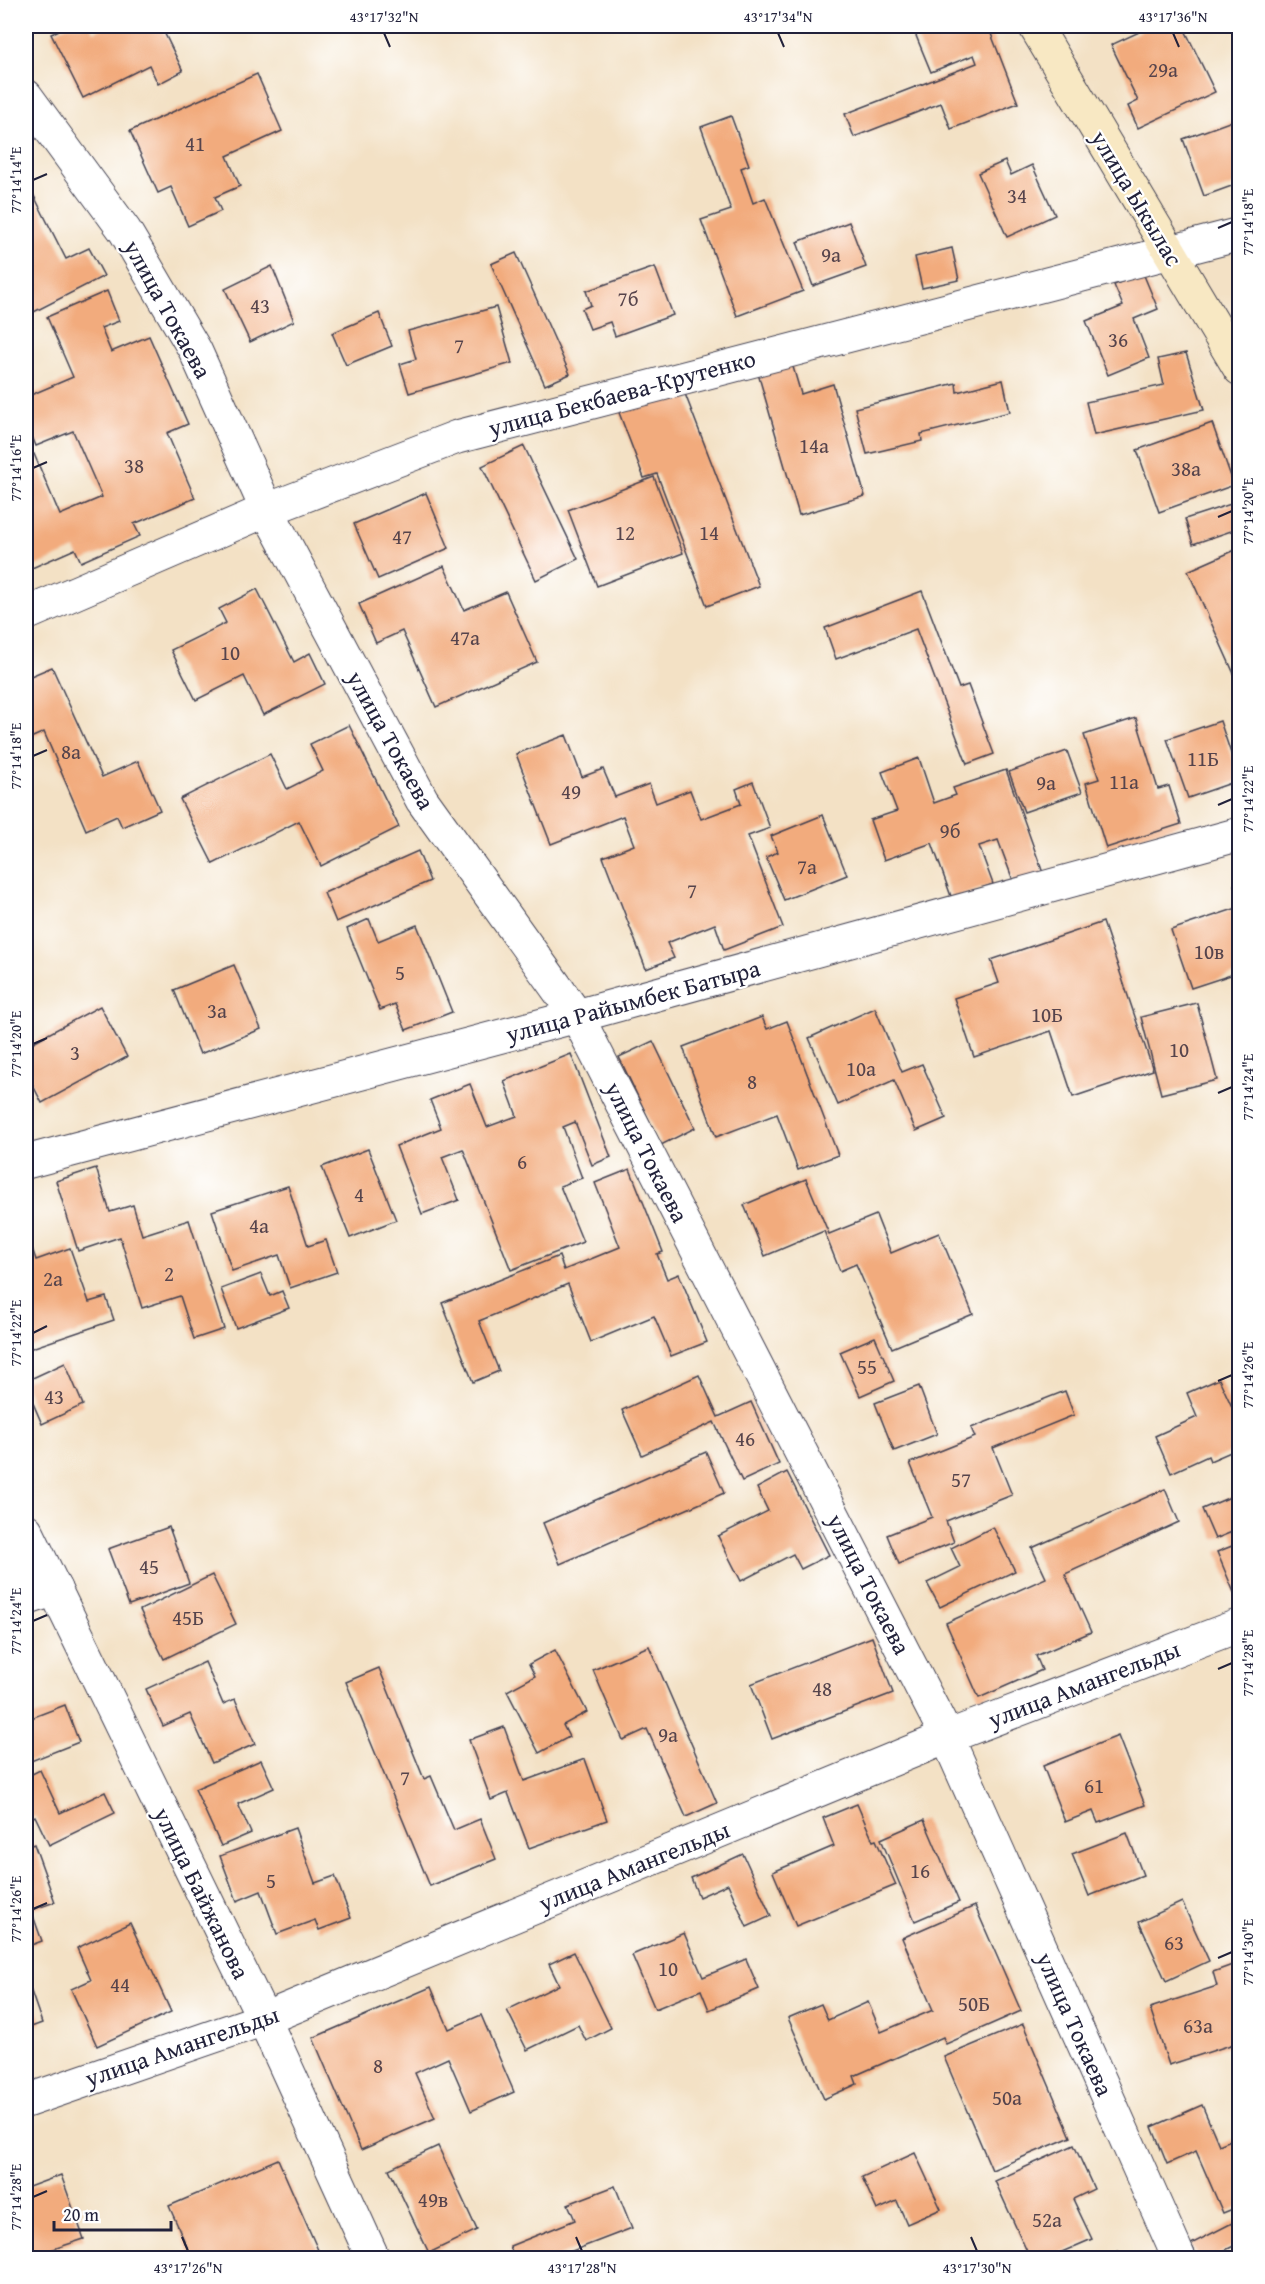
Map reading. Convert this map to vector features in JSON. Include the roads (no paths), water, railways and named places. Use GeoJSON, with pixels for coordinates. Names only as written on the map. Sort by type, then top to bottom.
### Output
{"type":"FeatureCollection","features":[{"type":"Feature","properties":{"kind":"street","name":"улица Ыкылас"},"geometry":{"type":"LineString","coordinates":[[1035,26],[1239,369]]}},
{"type":"Feature","properties":{"kind":"street","name":"улица Токаева"},"geometry":{"type":"LineString","coordinates":[[26,96],[125,231],[195,350],[267,510],[422,800],[577,1016],[948,1737],[1179,2259]]}},
{"type":"Feature","properties":{"kind":"street","name":"улица Бекбаева-Крутенко"},"geometry":{"type":"LineString","coordinates":[[26,614],[267,510],[457,437],[1239,234]]}},
{"type":"Feature","properties":{"kind":"street","name":"улица Райымбек Батыра"},"geometry":{"type":"LineString","coordinates":[[26,1162],[577,1016],[1239,834]]}},
{"type":"Feature","properties":{"kind":"street","name":"улица Байжанова"},"geometry":{"type":"LineString","coordinates":[[26,1530],[40,1594],[264,2019],[373,2259]]}},
{"type":"Feature","properties":{"kind":"street","name":"улица Амангельды"},"geometry":{"type":"LineString","coordinates":[[26,2101],[264,2019],[948,1737],[1239,1625]]}}]}
